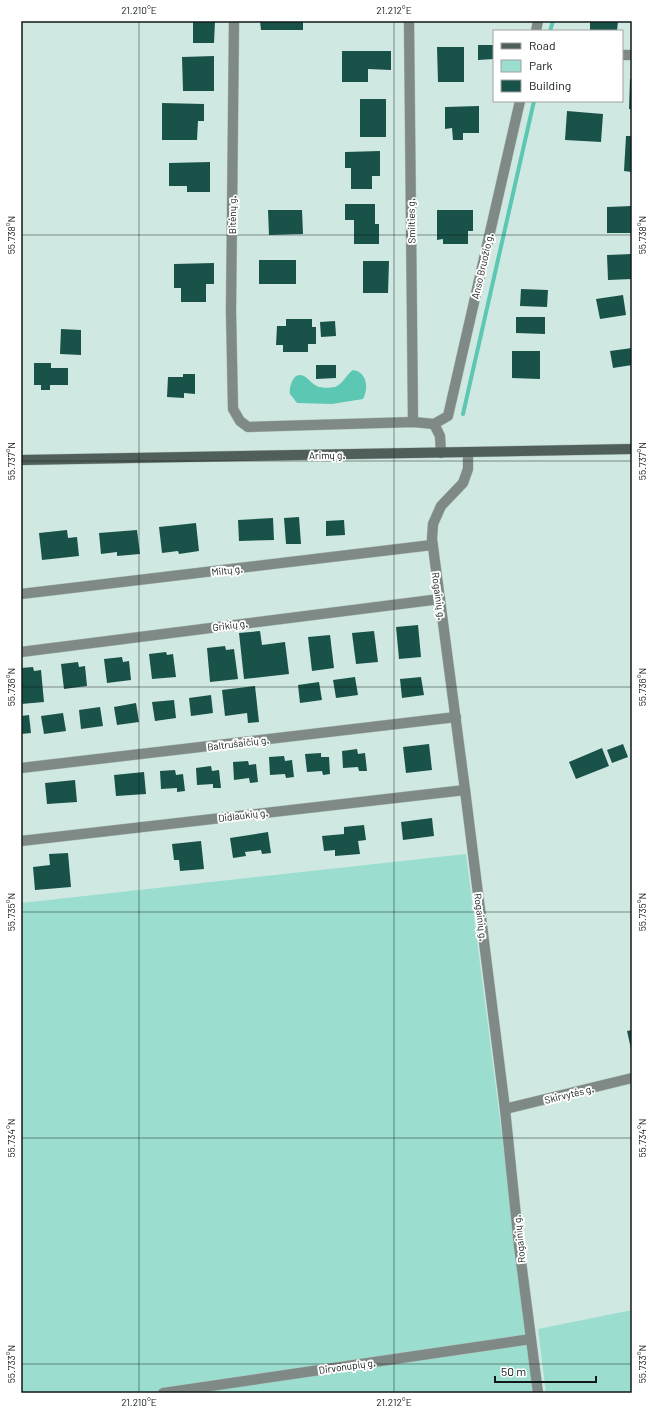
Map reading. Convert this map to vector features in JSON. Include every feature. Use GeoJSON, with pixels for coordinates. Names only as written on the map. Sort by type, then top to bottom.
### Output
{"type":"FeatureCollection","features":[{"type":"Feature","properties":{"kind":"main road","name":"Arimų g."},"geometry":{"type":"LineString","coordinates":[[21,460],[632,449]]}},
{"type":"Feature","properties":{"kind":"street","name":"Bitėnų g."},"geometry":{"type":"LineString","coordinates":[[234,21],[232,311],[233,409],[240,421],[248,427],[413,422]]}},
{"type":"Feature","properties":{"kind":"street","name":"Smilties g."},"geometry":{"type":"LineString","coordinates":[[409,21],[413,422]]}},
{"type":"Feature","properties":{"kind":"street","name":"Anso Bruožio g."},"geometry":{"type":"LineString","coordinates":[[434,424],[448,416],[520,102]]}},
{"type":"Feature","properties":{"kind":"street"},"geometry":{"type":"LineString","coordinates":[[413,422],[434,424],[440,436],[441,453]]}},
{"type":"Feature","properties":{"kind":"street","name":"Rogainių g."},"geometry":{"type":"LineString","coordinates":[[468,453],[468,469],[463,483],[441,506],[433,524],[432,545],[456,717],[505,1110],[538,1393]]}},
{"type":"Feature","properties":{"kind":"street","name":"Miltų g."},"geometry":{"type":"LineString","coordinates":[[21,594],[432,545]]}},
{"type":"Feature","properties":{"kind":"street","name":"Grikių g."},"geometry":{"type":"LineString","coordinates":[[21,652],[440,599]]}},
{"type":"Feature","properties":{"kind":"street","name":"Baltrušaičių g."},"geometry":{"type":"LineString","coordinates":[[21,768],[456,717]]}},
{"type":"Feature","properties":{"kind":"street","name":"Didlaukių g."},"geometry":{"type":"LineString","coordinates":[[21,841],[465,790]]}},
{"type":"Feature","properties":{"kind":"street","name":"Skirvytės g."},"geometry":{"type":"LineString","coordinates":[[505,1110],[632,1078]]}},
{"type":"Feature","properties":{"kind":"street","name":"Dirvonupių g."},"geometry":{"type":"LineString","coordinates":[[164,1393],[531,1339]]}},
{"type":"Feature","properties":{"kind":"green space"},"geometry":{"type":"Polygon","coordinates":[[[466,854],[535,1393],[21,1393],[21,903],[466,854]]]}},
{"type":"Feature","properties":{"kind":"green space"},"geometry":{"type":"Polygon","coordinates":[[[632,1310],[632,1393],[546,1393],[538,1329],[632,1310]]]}},
{"type":"Feature","properties":{"kind":"shaded area"},"geometry":{"type":"Polygon","coordinates":[[[353,370],[358,371],[366,381],[366,390],[363,399],[332,404],[297,403],[290,394],[292,380],[297,376],[304,376],[319,387],[331,388],[338,386],[353,370]]]}},
{"type":"Feature","properties":{"kind":"building"},"geometry":{"type":"Polygon","coordinates":[[[193,21],[215,21],[214,43],[193,43],[193,21]]]}},
{"type":"Feature","properties":{"kind":"building"},"geometry":{"type":"Polygon","coordinates":[[[260,21],[303,21],[303,30],[261,30],[260,21]]]}},
{"type":"Feature","properties":{"kind":"building"},"geometry":{"type":"Polygon","coordinates":[[[590,21],[618,21],[617,30],[590,30],[590,21]]]}},
{"type":"Feature","properties":{"kind":"building"},"geometry":{"type":"Polygon","coordinates":[[[478,45],[493,45],[493,59],[478,60],[478,45]]]}},
{"type":"Feature","properties":{"kind":"building"},"geometry":{"type":"Polygon","coordinates":[[[437,47],[464,47],[464,82],[438,82],[437,47]]]}},
{"type":"Feature","properties":{"kind":"building"},"geometry":{"type":"Polygon","coordinates":[[[342,51],[391,51],[391,70],[368,69],[368,82],[342,82],[342,51]]]}},
{"type":"Feature","properties":{"kind":"building"},"geometry":{"type":"Polygon","coordinates":[[[214,56],[214,91],[183,91],[182,57],[214,56]]]}},
{"type":"Feature","properties":{"kind":"building"},"geometry":{"type":"Polygon","coordinates":[[[630,79],[632,80],[632,109],[629,109],[630,79]]]}},
{"type":"Feature","properties":{"kind":"building"},"geometry":{"type":"Polygon","coordinates":[[[360,99],[386,99],[386,137],[360,137],[360,99]]]}},
{"type":"Feature","properties":{"kind":"building"},"geometry":{"type":"Polygon","coordinates":[[[162,103],[204,104],[204,121],[198,121],[197,140],[162,140],[162,103]]]}},
{"type":"Feature","properties":{"kind":"building"},"geometry":{"type":"Polygon","coordinates":[[[479,106],[479,133],[463,133],[463,140],[453,140],[452,128],[445,129],[445,107],[479,106]]]}},
{"type":"Feature","properties":{"kind":"building"},"geometry":{"type":"Polygon","coordinates":[[[567,111],[603,114],[601,142],[565,140],[567,111]]]}},
{"type":"Feature","properties":{"kind":"building"},"geometry":{"type":"Polygon","coordinates":[[[626,136],[632,136],[632,172],[624,171],[626,136]]]}},
{"type":"Feature","properties":{"kind":"building"},"geometry":{"type":"Polygon","coordinates":[[[380,151],[380,176],[372,176],[372,189],[351,189],[351,168],[345,168],[345,152],[380,151]]]}},
{"type":"Feature","properties":{"kind":"building"},"geometry":{"type":"Polygon","coordinates":[[[210,162],[210,192],[187,192],[187,186],[169,186],[169,163],[210,162]]]}},
{"type":"Feature","properties":{"kind":"building"},"geometry":{"type":"Polygon","coordinates":[[[345,204],[375,204],[375,224],[379,224],[379,244],[354,244],[354,220],[345,220],[345,204]]]}},
{"type":"Feature","properties":{"kind":"building"},"geometry":{"type":"Polygon","coordinates":[[[632,206],[632,233],[607,233],[607,207],[632,206]]]}},
{"type":"Feature","properties":{"kind":"building"},"geometry":{"type":"Polygon","coordinates":[[[268,210],[302,210],[303,234],[269,235],[268,210]]]}},
{"type":"Feature","properties":{"kind":"building"},"geometry":{"type":"Polygon","coordinates":[[[437,210],[473,210],[473,231],[468,231],[468,244],[443,244],[443,239],[437,240],[437,210]]]}},
{"type":"Feature","properties":{"kind":"building"},"geometry":{"type":"Polygon","coordinates":[[[632,254],[632,279],[608,280],[607,255],[632,254]]]}},
{"type":"Feature","properties":{"kind":"building"},"geometry":{"type":"Polygon","coordinates":[[[259,260],[296,260],[296,284],[259,284],[259,260]]]}},
{"type":"Feature","properties":{"kind":"building"},"geometry":{"type":"Polygon","coordinates":[[[363,261],[389,261],[388,293],[363,293],[363,261]]]}},
{"type":"Feature","properties":{"kind":"building"},"geometry":{"type":"Polygon","coordinates":[[[214,263],[214,284],[206,284],[206,302],[181,302],[181,288],[174,288],[174,264],[214,263]]]}},
{"type":"Feature","properties":{"kind":"building"},"geometry":{"type":"Polygon","coordinates":[[[521,289],[548,290],[547,307],[520,306],[521,289]]]}},
{"type":"Feature","properties":{"kind":"building"},"geometry":{"type":"Polygon","coordinates":[[[623,295],[626,315],[600,319],[596,299],[623,295]]]}},
{"type":"Feature","properties":{"kind":"building"},"geometry":{"type":"Polygon","coordinates":[[[516,317],[545,317],[545,334],[516,333],[516,317]]]}},
{"type":"Feature","properties":{"kind":"building"},"geometry":{"type":"Polygon","coordinates":[[[286,319],[312,319],[312,327],[316,327],[316,344],[308,344],[308,352],[283,352],[283,345],[276,345],[277,326],[286,326],[286,319]]]}},
{"type":"Feature","properties":{"kind":"building"},"geometry":{"type":"Polygon","coordinates":[[[335,321],[336,336],[321,337],[320,322],[335,321]]]}},
{"type":"Feature","properties":{"kind":"building"},"geometry":{"type":"Polygon","coordinates":[[[61,329],[81,330],[81,355],[60,354],[61,329]]]}},
{"type":"Feature","properties":{"kind":"building"},"geometry":{"type":"Polygon","coordinates":[[[632,348],[632,365],[613,368],[610,351],[632,348]]]}},
{"type":"Feature","properties":{"kind":"building"},"geometry":{"type":"Polygon","coordinates":[[[512,351],[540,351],[540,379],[512,378],[512,351]]]}},
{"type":"Feature","properties":{"kind":"building"},"geometry":{"type":"Polygon","coordinates":[[[34,363],[51,363],[51,368],[68,368],[68,385],[50,385],[50,390],[41,390],[41,385],[34,385],[34,363]]]}},
{"type":"Feature","properties":{"kind":"building"},"geometry":{"type":"Polygon","coordinates":[[[316,365],[336,365],[336,378],[316,379],[316,365]]]}},
{"type":"Feature","properties":{"kind":"building"},"geometry":{"type":"Polygon","coordinates":[[[183,374],[195,374],[195,394],[184,393],[184,398],[167,397],[168,377],[183,377],[183,374]]]}},
{"type":"Feature","properties":{"kind":"building"},"geometry":{"type":"Polygon","coordinates":[[[299,517],[301,544],[286,544],[284,518],[299,517]]]}},
{"type":"Feature","properties":{"kind":"building"},"geometry":{"type":"Polygon","coordinates":[[[273,518],[274,540],[239,541],[238,520],[273,518]]]}},
{"type":"Feature","properties":{"kind":"building"},"geometry":{"type":"Polygon","coordinates":[[[344,520],[345,535],[326,536],[326,521],[344,520]]]}},
{"type":"Feature","properties":{"kind":"building"},"geometry":{"type":"Polygon","coordinates":[[[196,523],[199,551],[179,554],[178,551],[162,553],[159,527],[196,523]]]}},
{"type":"Feature","properties":{"kind":"building"},"geometry":{"type":"Polygon","coordinates":[[[67,530],[68,538],[77,537],[79,556],[42,560],[39,533],[67,530]]]}},
{"type":"Feature","properties":{"kind":"building"},"geometry":{"type":"Polygon","coordinates":[[[137,530],[140,554],[117,556],[117,552],[101,554],[99,533],[137,530]]]}},
{"type":"Feature","properties":{"kind":"building"},"geometry":{"type":"Polygon","coordinates":[[[418,625],[421,657],[399,659],[396,627],[418,625]]]}},
{"type":"Feature","properties":{"kind":"building"},"geometry":{"type":"Polygon","coordinates":[[[260,631],[262,645],[285,642],[289,674],[244,679],[239,633],[260,631]]]}},
{"type":"Feature","properties":{"kind":"building"},"geometry":{"type":"Polygon","coordinates":[[[374,631],[378,662],[356,664],[352,633],[374,631]]]}},
{"type":"Feature","properties":{"kind":"building"},"geometry":{"type":"Polygon","coordinates":[[[330,635],[334,668],[312,671],[308,637],[330,635]]]}},
{"type":"Feature","properties":{"kind":"building"},"geometry":{"type":"Polygon","coordinates":[[[225,646],[226,650],[234,649],[238,679],[210,682],[207,648],[225,646]]]}},
{"type":"Feature","properties":{"kind":"building"},"geometry":{"type":"Polygon","coordinates":[[[166,652],[167,655],[173,654],[176,677],[152,679],[149,654],[166,652]]]}},
{"type":"Feature","properties":{"kind":"building"},"geometry":{"type":"Polygon","coordinates":[[[122,657],[123,662],[129,661],[131,680],[107,683],[104,659],[122,657]]]}},
{"type":"Feature","properties":{"kind":"building"},"geometry":{"type":"Polygon","coordinates":[[[78,662],[79,667],[85,666],[87,686],[64,689],[61,664],[78,662]]]}},
{"type":"Feature","properties":{"kind":"building"},"geometry":{"type":"Polygon","coordinates":[[[33,667],[34,671],[41,670],[44,702],[21,704],[21,668],[33,667]]]}},
{"type":"Feature","properties":{"kind":"building"},"geometry":{"type":"Polygon","coordinates":[[[355,677],[358,695],[336,698],[333,680],[355,677]]]}},
{"type":"Feature","properties":{"kind":"building"},"geometry":{"type":"Polygon","coordinates":[[[421,677],[424,695],[402,698],[400,679],[421,677]]]}},
{"type":"Feature","properties":{"kind":"building"},"geometry":{"type":"Polygon","coordinates":[[[319,682],[322,700],[300,703],[298,685],[319,682]]]}},
{"type":"Feature","properties":{"kind":"building"},"geometry":{"type":"Polygon","coordinates":[[[255,686],[259,722],[248,723],[247,713],[225,716],[222,690],[255,686]]]}},
{"type":"Feature","properties":{"kind":"building"},"geometry":{"type":"Polygon","coordinates":[[[211,695],[213,713],[191,716],[189,698],[211,695]]]}},
{"type":"Feature","properties":{"kind":"building"},"geometry":{"type":"Polygon","coordinates":[[[174,700],[176,718],[155,721],[152,702],[174,700]]]}},
{"type":"Feature","properties":{"kind":"building"},"geometry":{"type":"Polygon","coordinates":[[[136,703],[139,722],[117,725],[114,707],[136,703]]]}},
{"type":"Feature","properties":{"kind":"building"},"geometry":{"type":"Polygon","coordinates":[[[100,707],[103,726],[81,729],[79,710],[100,707]]]}},
{"type":"Feature","properties":{"kind":"building"},"geometry":{"type":"Polygon","coordinates":[[[63,713],[66,731],[44,734],[41,716],[63,713]]]}},
{"type":"Feature","properties":{"kind":"building"},"geometry":{"type":"Polygon","coordinates":[[[29,715],[31,733],[21,734],[21,716],[29,715]]]}},
{"type":"Feature","properties":{"kind":"building"},"geometry":{"type":"Polygon","coordinates":[[[429,744],[432,770],[406,773],[403,747],[429,744]]]}},
{"type":"Feature","properties":{"kind":"building"},"geometry":{"type":"Polygon","coordinates":[[[623,744],[628,757],[612,763],[607,750],[623,744]]]}},
{"type":"Feature","properties":{"kind":"building"},"geometry":{"type":"Polygon","coordinates":[[[602,748],[609,766],[576,779],[569,762],[602,748]]]}},
{"type":"Feature","properties":{"kind":"building"},"geometry":{"type":"Polygon","coordinates":[[[357,749],[358,754],[365,753],[367,771],[359,771],[358,767],[343,768],[342,751],[357,749]]]}},
{"type":"Feature","properties":{"kind":"building"},"geometry":{"type":"Polygon","coordinates":[[[321,753],[321,757],[329,757],[330,774],[323,775],[322,771],[307,772],[305,754],[321,753]]]}},
{"type":"Feature","properties":{"kind":"building"},"geometry":{"type":"Polygon","coordinates":[[[284,756],[285,761],[292,760],[294,777],[286,778],[285,774],[270,775],[269,757],[284,756]]]}},
{"type":"Feature","properties":{"kind":"building"},"geometry":{"type":"Polygon","coordinates":[[[248,761],[249,765],[256,764],[258,782],[250,783],[249,778],[234,780],[233,762],[248,761]]]}},
{"type":"Feature","properties":{"kind":"building"},"geometry":{"type":"Polygon","coordinates":[[[211,766],[212,771],[219,770],[221,788],[213,788],[213,784],[197,785],[196,768],[211,766]]]}},
{"type":"Feature","properties":{"kind":"building"},"geometry":{"type":"Polygon","coordinates":[[[175,770],[176,775],[183,774],[185,791],[177,792],[177,788],[161,789],[160,771],[175,770]]]}},
{"type":"Feature","properties":{"kind":"building"},"geometry":{"type":"Polygon","coordinates":[[[144,772],[146,794],[116,796],[114,775],[144,772]]]}},
{"type":"Feature","properties":{"kind":"building"},"geometry":{"type":"Polygon","coordinates":[[[75,780],[77,802],[47,804],[45,783],[75,780]]]}},
{"type":"Feature","properties":{"kind":"building"},"geometry":{"type":"Polygon","coordinates":[[[432,818],[434,836],[403,840],[401,822],[432,818]]]}},
{"type":"Feature","properties":{"kind":"building"},"geometry":{"type":"Polygon","coordinates":[[[364,825],[366,840],[358,841],[360,854],[335,856],[335,850],[324,851],[322,836],[344,834],[344,827],[364,825]]]}},
{"type":"Feature","properties":{"kind":"building"},"geometry":{"type":"Polygon","coordinates":[[[268,832],[271,853],[262,854],[261,850],[245,852],[246,856],[233,858],[230,838],[268,832]]]}},
{"type":"Feature","properties":{"kind":"building"},"geometry":{"type":"Polygon","coordinates":[[[201,841],[204,869],[180,871],[179,860],[174,860],[172,844],[201,841]]]}},
{"type":"Feature","properties":{"kind":"building"},"geometry":{"type":"Polygon","coordinates":[[[68,853],[71,887],[35,890],[33,867],[50,865],[49,854],[68,853]]]}},
{"type":"Feature","properties":{"kind":"building"},"geometry":{"type":"Polygon","coordinates":[[[632,1030],[632,1049],[631,1049],[627,1031],[632,1030]]]}},
{"type":"Feature","properties":{"kind":"waterway"},"geometry":{"type":"LineString","coordinates":[[550,30],[553,21]]}},
{"type":"Feature","properties":{"kind":"waterway"},"geometry":{"type":"LineString","coordinates":[[463,414],[534,102]]}}]}
